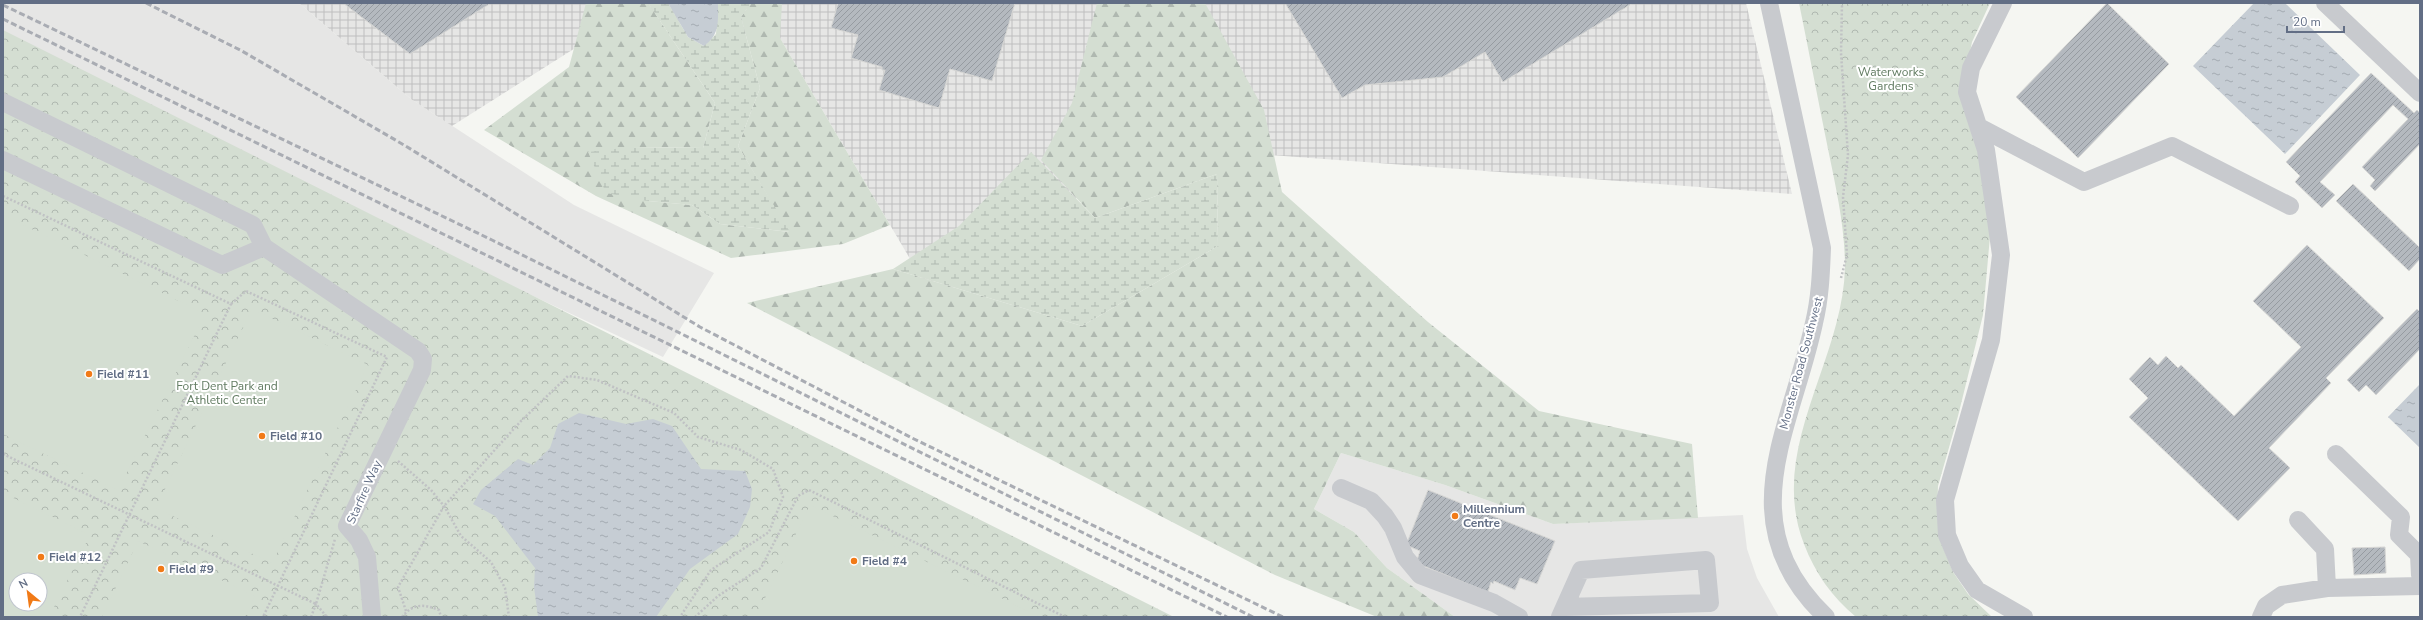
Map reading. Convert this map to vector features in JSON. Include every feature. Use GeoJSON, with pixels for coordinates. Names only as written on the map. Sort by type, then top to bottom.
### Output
{"type":"FeatureCollection","features":[{"type":"Feature","properties":{"kind":"street","name":"Monster Road Southwest"},"geometry":{"type":"LineString","coordinates":[[1769,3],[1822,248],[1821,285],[1814,324],[1776,458],[1772,491],[1774,521],[1781,552],[1799,588],[1826,617]]}},
{"type":"Feature","properties":{"kind":"street"},"geometry":{"type":"LineString","coordinates":[[2003,3],[1971,68],[1967,92],[1986,150],[2001,255],[1991,340],[1945,500],[1947,535],[1960,566],[1977,590],[2024,617]]}},
{"type":"Feature","properties":{"kind":"street"},"geometry":{"type":"LineString","coordinates":[[2325,3],[2420,93]]}},
{"type":"Feature","properties":{"kind":"street"},"geometry":{"type":"LineString","coordinates":[[3,102],[253,225],[264,247],[222,265],[3,160]]}},
{"type":"Feature","properties":{"kind":"street"},"geometry":{"type":"LineString","coordinates":[[1979,127],[2084,182],[2172,146],[2290,206]]}},
{"type":"Feature","properties":{"kind":"street","name":"Starfire Way"},"geometry":{"type":"LineString","coordinates":[[264,247],[411,344],[423,359],[422,370],[347,526],[359,540],[368,557],[372,617]]}},
{"type":"Feature","properties":{"kind":"street"},"geometry":{"type":"LineString","coordinates":[[2336,454],[2400,517],[2399,535],[2418,555],[2420,575]]}},
{"type":"Feature","properties":{"kind":"street"},"geometry":{"type":"LineString","coordinates":[[1341,488],[1371,501],[1385,516],[1393,528],[1404,557],[1420,575],[1494,603],[1519,617]]}},
{"type":"Feature","properties":{"kind":"street"},"geometry":{"type":"LineString","coordinates":[[2298,520],[2325,549],[2327,588]]}},
{"type":"Feature","properties":{"kind":"street"},"geometry":{"type":"LineString","coordinates":[[1706,560],[1710,603],[1563,612],[1581,570],[1706,560]]}},
{"type":"Feature","properties":{"kind":"street"},"geometry":{"type":"LineString","coordinates":[[2261,617],[2266,606],[2282,595],[2327,588],[2420,586]]}},
{"type":"Feature","properties":{"kind":"path"},"geometry":{"type":"LineString","coordinates":[[1841,278],[1847,255],[1843,197],[1848,155],[1841,53],[1842,3]]}},
{"type":"Feature","properties":{"kind":"path"},"geometry":{"type":"LineString","coordinates":[[3,196],[231,304]]}},
{"type":"Feature","properties":{"kind":"path"},"geometry":{"type":"LineString","coordinates":[[80,617],[231,304],[246,291],[387,357],[263,617]]}},
{"type":"Feature","properties":{"kind":"path"},"geometry":{"type":"LineString","coordinates":[[406,611],[398,587],[444,506],[521,421],[568,376],[597,380],[674,413],[698,437],[741,450],[773,469],[783,497],[769,532],[710,570],[680,617]]}},
{"type":"Feature","properties":{"kind":"path"},"geometry":{"type":"LineString","coordinates":[[383,450],[431,490],[444,506],[461,536],[491,562],[498,572],[505,588],[509,617]]}},
{"type":"Feature","properties":{"kind":"path"},"geometry":{"type":"LineString","coordinates":[[3,454],[316,604],[327,617]]}},
{"type":"Feature","properties":{"kind":"path"},"geometry":{"type":"LineString","coordinates":[[695,617],[718,596],[761,568],[798,496],[809,490],[1065,617]]}},
{"type":"Feature","properties":{"kind":"path"},"geometry":{"type":"LineString","coordinates":[[311,617],[316,604],[332,542],[347,526]]}},
{"type":"Feature","properties":{"kind":"path"},"geometry":{"type":"LineString","coordinates":[[402,617],[406,611],[415,606],[427,605],[439,610],[441,617]]}},
{"type":"Feature","properties":{"kind":"shaded area"},"geometry":{"type":"Polygon","coordinates":[[[3,3],[299,3],[411,99],[574,205],[714,273],[663,357],[3,47],[3,3]]]}},
{"type":"Feature","properties":{"kind":"shaded area"},"geometry":{"type":"Polygon","coordinates":[[[299,3],[1746,3],[1792,194],[1164,147],[926,286],[780,38],[626,16],[452,126],[411,99],[299,3]]]}},
{"type":"Feature","properties":{"kind":"shaded area"},"geometry":{"type":"Polygon","coordinates":[[[1341,453],[1445,485],[1553,524],[1743,515],[1747,549],[1757,578],[1779,617],[1455,617],[1387,568],[1354,532],[1314,509],[1341,453]]]}},
{"type":"Feature","properties":{"kind":"green space"},"geometry":{"type":"Polygon","coordinates":[[[586,3],[648,3],[715,103],[703,148],[632,147],[648,201],[692,205],[720,224],[789,232],[738,146],[760,88],[741,17],[751,3],[782,3],[780,38],[890,225],[843,244],[731,258],[596,196],[484,130],[569,67],[586,3]]]}},
{"type":"Feature","properties":{"kind":"green space"},"geometry":{"type":"Polygon","coordinates":[[[648,3],[668,3],[688,37],[704,46],[716,34],[718,3],[751,3],[741,17],[760,88],[738,146],[790,232],[720,224],[692,205],[648,201],[606,193],[588,152],[632,147],[703,148],[715,103],[648,3]]]}},
{"type":"Feature","properties":{"kind":"green space"},"geometry":{"type":"Polygon","coordinates":[[[1097,3],[1205,3],[1264,110],[1282,192],[1428,322],[1539,411],[1692,444],[1698,518],[1553,524],[1445,485],[1341,453],[1314,509],[1354,532],[1387,568],[1455,617],[1377,617],[1275,575],[747,303],[893,269],[1082,326],[1218,246],[1217,174],[1095,218],[1041,160],[1072,103],[1097,3]]]}},
{"type":"Feature","properties":{"kind":"green space","name":"Waterworks Gardens"},"geometry":{"type":"Polygon","coordinates":[[[1799,3],[1990,3],[1972,42],[1969,57],[1991,225],[1983,315],[1958,416],[1938,486],[1937,516],[1942,545],[1953,572],[1968,594],[1992,617],[1856,617],[1839,601],[1825,584],[1813,565],[1804,544],[1795,509],[1795,474],[1800,440],[1833,337],[1841,302],[1845,252],[1840,208],[1799,3]]]}},
{"type":"Feature","properties":{"kind":"green space","name":"Fort Dent Park and Athletic Center"},"geometry":{"type":"Polygon","coordinates":[[[3,30],[1174,617],[3,617],[3,30]]]}},
{"type":"Feature","properties":{"kind":"green space"},"geometry":{"type":"Polygon","coordinates":[[[1031,152],[1095,218],[1217,174],[1218,246],[1082,326],[893,269],[959,226],[1031,152]]]}},
{"type":"Feature","properties":{"kind":"green space","name":"Field #11"},"geometry":{"type":"Polygon","coordinates":[[[3,215],[205,314],[118,490],[3,434],[3,215]]]}},
{"type":"Feature","properties":{"kind":"green space","name":"Field #10"},"geometry":{"type":"Polygon","coordinates":[[[252,309],[368,365],[272,563],[156,508],[252,309]]]}},
{"type":"Feature","properties":{"kind":"green space","name":"Field #12"},"geometry":{"type":"Polygon","coordinates":[[[3,493],[90,535],[49,617],[3,617],[3,493]]]}},
{"type":"Feature","properties":{"kind":"green space","name":"Field #4"},"geometry":{"type":"Polygon","coordinates":[[[810,505],[1040,617],[756,617],[810,505]]]}},
{"type":"Feature","properties":{"kind":"green space","name":"Field #9"},"geometry":{"type":"Polygon","coordinates":[[[138,541],[255,596],[245,617],[102,617],[138,541]]]}},
{"type":"Feature","properties":{"kind":"water"},"geometry":{"type":"Polygon","coordinates":[[[668,3],[718,3],[717,27],[709,42],[704,46],[688,37],[668,3]]]}},
{"type":"Feature","properties":{"kind":"water"},"geometry":{"type":"Polygon","coordinates":[[[2254,3],[2285,3],[2360,75],[2285,154],[2193,66],[2254,3]]]}},
{"type":"Feature","properties":{"kind":"water"},"geometry":{"type":"Polygon","coordinates":[[[2420,384],[2420,448],[2388,417],[2420,384]]]}},
{"type":"Feature","properties":{"kind":"water"},"geometry":{"type":"Polygon","coordinates":[[[579,413],[626,424],[653,419],[672,426],[701,469],[745,471],[752,489],[750,507],[738,534],[690,569],[656,617],[538,617],[534,587],[535,568],[495,516],[473,504],[481,490],[518,459],[533,465],[550,448],[558,424],[579,413]]]}},
{"type":"Feature","properties":{"kind":"building"},"geometry":{"type":"Polygon","coordinates":[[[343,3],[491,3],[410,54],[343,3]]]}},
{"type":"Feature","properties":{"kind":"building"},"geometry":{"type":"Polygon","coordinates":[[[838,3],[1015,3],[992,81],[950,69],[939,108],[879,90],[885,70],[882,70],[882,67],[851,58],[858,35],[831,28],[838,3]]]}},
{"type":"Feature","properties":{"kind":"building"},"geometry":{"type":"Polygon","coordinates":[[[1285,3],[1633,3],[1503,82],[1485,52],[1443,77],[1365,85],[1342,98],[1285,3]]]}},
{"type":"Feature","properties":{"kind":"building"},"geometry":{"type":"Polygon","coordinates":[[[2107,3],[2169,64],[2078,158],[2016,97],[2107,3]]]}},
{"type":"Feature","properties":{"kind":"building"},"geometry":{"type":"Polygon","coordinates":[[[2371,73],[2414,113],[2417,110],[2420,113],[2420,144],[2375,191],[2370,186],[2375,180],[2362,167],[2408,119],[2393,105],[2320,182],[2335,195],[2322,208],[2295,182],[2300,176],[2286,162],[2371,73]]]}},
{"type":"Feature","properties":{"kind":"building"},"geometry":{"type":"Polygon","coordinates":[[[2353,184],[2420,248],[2420,259],[2409,271],[2336,201],[2353,184]]]}},
{"type":"Feature","properties":{"kind":"building"},"geometry":{"type":"Polygon","coordinates":[[[2307,245],[2384,318],[2326,378],[2331,383],[2269,448],[2290,468],[2238,521],[2129,417],[2148,398],[2129,379],[2150,357],[2158,365],[2166,356],[2178,368],[2181,365],[2234,416],[2301,347],[2253,301],[2307,245]]]}},
{"type":"Feature","properties":{"kind":"building"},"geometry":{"type":"Polygon","coordinates":[[[2417,309],[2420,312],[2420,349],[2376,395],[2366,385],[2359,392],[2347,380],[2417,309]]]}},
{"type":"Feature","properties":{"kind":"building","name":"Millennium Centre"},"geometry":{"type":"Polygon","coordinates":[[[1428,490],[1555,541],[1537,584],[1520,578],[1515,590],[1494,581],[1493,584],[1491,582],[1488,592],[1416,563],[1420,551],[1406,545],[1428,490]]]}},
{"type":"Feature","properties":{"kind":"building"},"geometry":{"type":"Polygon","coordinates":[[[2385,547],[2386,573],[2354,575],[2352,548],[2385,547]]]}},
{"type":"Feature","properties":{"kind":"railway"},"geometry":{"type":"LineString","coordinates":[[146,3],[242,51],[404,145],[700,327],[912,438],[1283,617]]}},
{"type":"Feature","properties":{"kind":"railway"},"geometry":{"type":"LineString","coordinates":[[3,5],[492,240],[1253,617]]}},
{"type":"Feature","properties":{"kind":"railway"},"geometry":{"type":"LineString","coordinates":[[3,19],[1227,617]]}},
{"type":"Feature","properties":{"kind":"place","name":"Field #11"},"geometry":{"type":"Point","coordinates":[89,374]}},
{"type":"Feature","properties":{"kind":"place","name":"Field #10"},"geometry":{"type":"Point","coordinates":[262,436]}},
{"type":"Feature","properties":{"kind":"place","name":"Millennium Centre"},"geometry":{"type":"Point","coordinates":[1455,516]}},
{"type":"Feature","properties":{"kind":"place","name":"Field #12"},"geometry":{"type":"Point","coordinates":[41,557]}},
{"type":"Feature","properties":{"kind":"place","name":"Field #4"},"geometry":{"type":"Point","coordinates":[854,561]}},
{"type":"Feature","properties":{"kind":"place","name":"Field #9"},"geometry":{"type":"Point","coordinates":[161,569]}}]}
